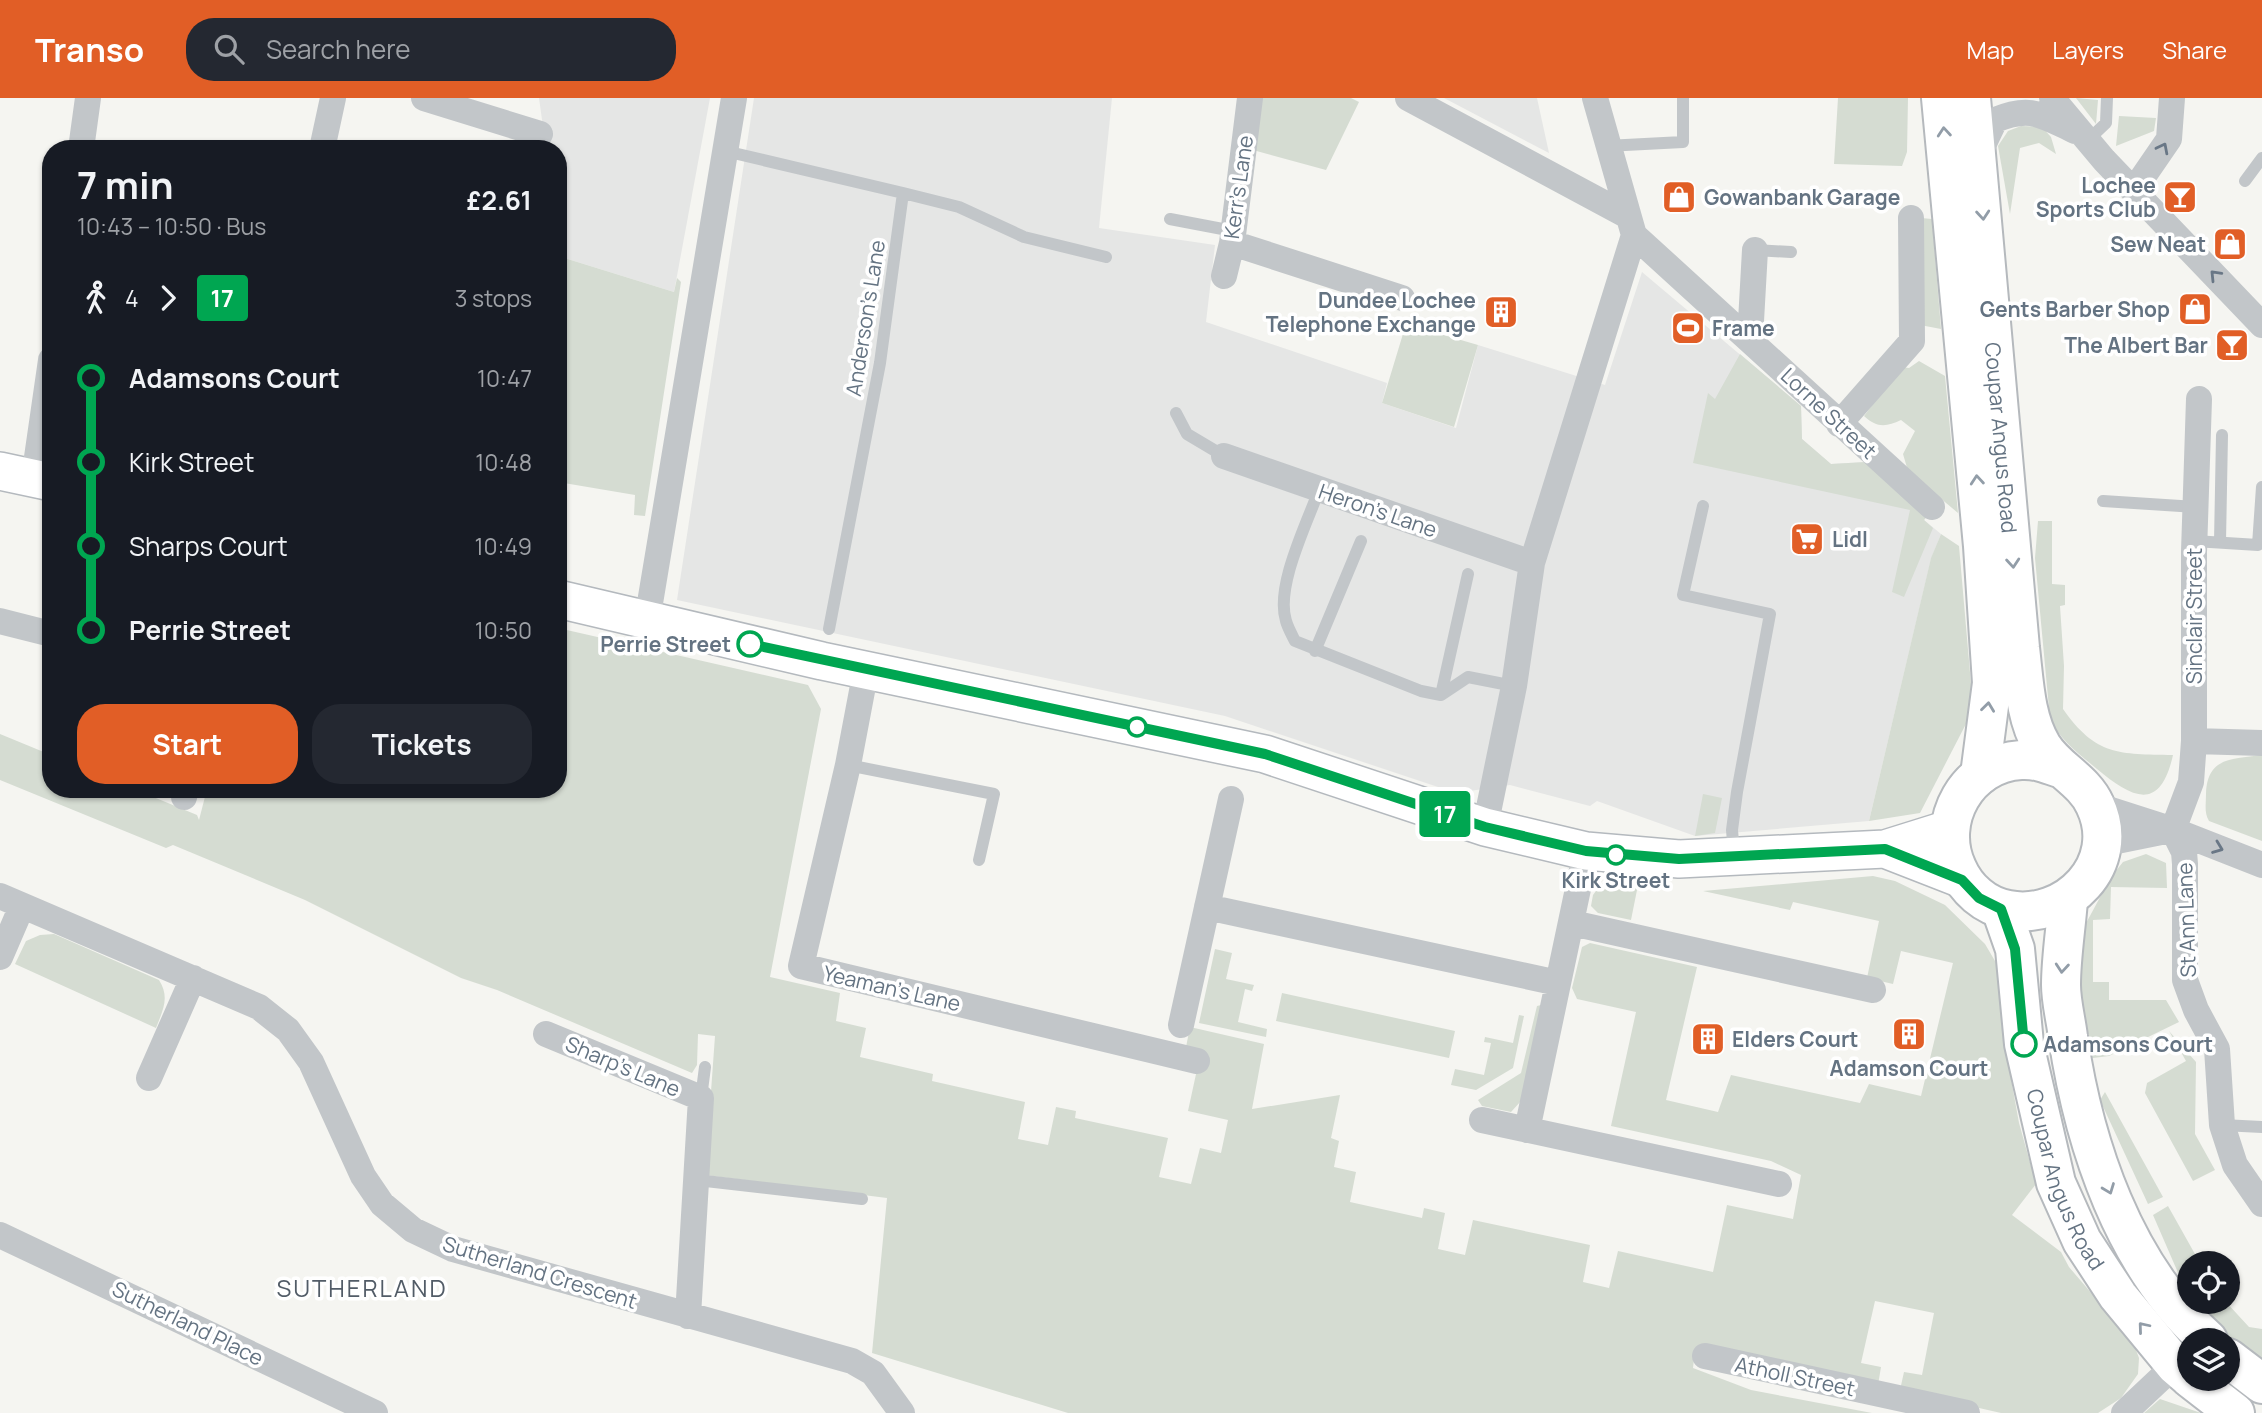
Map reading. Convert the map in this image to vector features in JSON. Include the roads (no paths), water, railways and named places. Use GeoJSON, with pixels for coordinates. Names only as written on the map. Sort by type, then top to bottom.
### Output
{"type":"FeatureCollection","features":[{"type":"Feature","properties":{"kind":"main road","name":"Coupar Angus Road"},"geometry":{"type":"LineString","coordinates":[[1941,98],[1983,547],[1992,682],[1980,775]]}},
{"type":"Feature","properties":{"kind":"main road","name":"Coupar Angus Road"},"geometry":{"type":"LineString","coordinates":[[1971,98],[2020,648],[2030,717],[2042,747],[2062,769],[2082,784],[2095,805],[2102,844],[2096,866],[2085,885],[2068,900],[2047,910],[2024,913],[2001,909],[1979,898],[1962,880],[1951,856],[1949,829],[1954,808],[1964,790],[1980,775],[1999,765],[2020,760],[2042,761],[2062,769]]}},
{"type":"Feature","properties":{"kind":"main road","name":"Coupar Angus Road"},"geometry":{"type":"LineString","coordinates":[[2068,900],[2060,986],[2074,1076],[2094,1152],[2136,1248],[2163,1289],[2197,1328]]}},
{"type":"Feature","properties":{"kind":"main road","name":"Coupar Angus Road"},"geometry":{"type":"LineString","coordinates":[[2001,909],[2015,949],[2024,1044],[2056,1183],[2082,1241],[2118,1296],[2177,1365]]}},
{"type":"Feature","properties":{"kind":"main road"},"geometry":{"type":"LineString","coordinates":[[2240,1367],[2262,1384]]}},
{"type":"Feature","properties":{"kind":"main road","name":"Coupar Angus Road"},"geometry":{"type":"LineString","coordinates":[[2207,1391],[2235,1413]]}},
{"type":"Feature","properties":{"kind":"street"},"geometry":{"type":"LineString","coordinates":[[82,140],[88,98]]}},
{"type":"Feature","properties":{"kind":"street"},"geometry":{"type":"LineString","coordinates":[[324,140],[333,98]]}},
{"type":"Feature","properties":{"kind":"street"},"geometry":{"type":"LineString","coordinates":[[424,98],[540,134]]}},
{"type":"Feature","properties":{"kind":"street"},"geometry":{"type":"LineString","coordinates":[[648,621],[734,98]]}},
{"type":"Feature","properties":{"kind":"street","name":"Kerr's Lane"},"geometry":{"type":"LineString","coordinates":[[1224,276],[1232,237],[1250,98]]}},
{"type":"Feature","properties":{"kind":"street","name":"Lorne Street"},"geometry":{"type":"LineString","coordinates":[[1408,98],[1630,225],[1839,424],[1932,507]]}},
{"type":"Feature","properties":{"kind":"street"},"geometry":{"type":"LineString","coordinates":[[1485,827],[1514,685],[1532,563],[1630,225],[1606,146],[1595,98]]}},
{"type":"Feature","properties":{"kind":"street"},"geometry":{"type":"LineString","coordinates":[[2024,98],[2084,137]]}},
{"type":"Feature","properties":{"kind":"street"},"geometry":{"type":"LineString","coordinates":[[2052,98],[2084,137],[2262,325]]}},
{"type":"Feature","properties":{"kind":"street"},"geometry":{"type":"LineString","coordinates":[[2134,190],[2169,139],[2172,98]]}},
{"type":"Feature","properties":{"kind":"street"},"geometry":{"type":"LineString","coordinates":[[1978,156],[1995,120],[2018,111],[2034,112],[2084,137]]}},
{"type":"Feature","properties":{"kind":"street"},"geometry":{"type":"LineString","coordinates":[[1839,424],[1912,341],[1911,218]]}},
{"type":"Feature","properties":{"kind":"street"},"geometry":{"type":"LineString","coordinates":[[1232,237],[1402,298]]}},
{"type":"Feature","properties":{"kind":"street"},"geometry":{"type":"LineString","coordinates":[[1750,339],[1755,250]]}},
{"type":"Feature","properties":{"kind":"street","name":"Sinclair Street"},"geometry":{"type":"LineString","coordinates":[[2173,830],[2191,782],[2194,741],[2194,541],[2199,399]]}},
{"type":"Feature","properties":{"kind":"street"},"geometry":{"type":"LineString","coordinates":[[28,477],[42,406]]}},
{"type":"Feature","properties":{"kind":"street","name":"Heron's Lane"},"geometry":{"type":"LineString","coordinates":[[1224,456],[1532,563]]}},
{"type":"Feature","properties":{"kind":"street"},"geometry":{"type":"LineString","coordinates":[[567,601],[866,670],[1265,754],[1485,827],[1586,851],[1679,859],[1885,849],[1949,829]]}},
{"type":"Feature","properties":{"kind":"street"},"geometry":{"type":"LineString","coordinates":[[0,621],[42,632]]}},
{"type":"Feature","properties":{"kind":"street","name":"Yeaman's Lane"},"geometry":{"type":"LineString","coordinates":[[866,670],[848,765],[801,966],[1197,1061]]}},
{"type":"Feature","properties":{"kind":"street"},"geometry":{"type":"LineString","coordinates":[[2194,741],[2262,743]]}},
{"type":"Feature","properties":{"kind":"street"},"geometry":{"type":"LineString","coordinates":[[1181,1025],[1231,799]]}},
{"type":"Feature","properties":{"kind":"street"},"geometry":{"type":"LineString","coordinates":[[2095,805],[2173,830],[2262,865]]}},
{"type":"Feature","properties":{"kind":"street"},"geometry":{"type":"LineString","coordinates":[[2102,844],[2173,830]]}},
{"type":"Feature","properties":{"kind":"street","name":"St Ann Lane"},"geometry":{"type":"LineString","coordinates":[[2173,830],[2184,852],[2185,864],[2185,980],[2196,1010],[2217,1049],[2222,1125],[2235,1165],[2259,1195]]}},
{"type":"Feature","properties":{"kind":"street"},"geometry":{"type":"LineString","coordinates":[[1885,849],[1962,880]]}},
{"type":"Feature","properties":{"kind":"street"},"geometry":{"type":"LineString","coordinates":[[1527,1130],[1586,851]]}},
{"type":"Feature","properties":{"kind":"street","name":"Sutherland Crescent"},"geometry":{"type":"LineString","coordinates":[[0,957],[11,901],[259,1007],[288,1030],[311,1062],[363,1176],[382,1204],[413,1230],[453,1249],[852,1362],[873,1373],[902,1413]]}},
{"type":"Feature","properties":{"kind":"street"},"geometry":{"type":"LineString","coordinates":[[1207,907],[1558,983]]}},
{"type":"Feature","properties":{"kind":"street"},"geometry":{"type":"LineString","coordinates":[[1572,923],[1873,990]]}},
{"type":"Feature","properties":{"kind":"street"},"geometry":{"type":"LineString","coordinates":[[149,1078],[193,978]]}},
{"type":"Feature","properties":{"kind":"street","name":"Sharp's Lane"},"geometry":{"type":"LineString","coordinates":[[546,1034],[701,1098],[688,1316]]}},
{"type":"Feature","properties":{"kind":"street"},"geometry":{"type":"LineString","coordinates":[[1482,1120],[1779,1184]]}},
{"type":"Feature","properties":{"kind":"street","name":"Sutherland Place"},"geometry":{"type":"LineString","coordinates":[[0,1235],[375,1413]]}},
{"type":"Feature","properties":{"kind":"street","name":"Atholl Street"},"geometry":{"type":"LineString","coordinates":[[1704,1356],[1968,1413]]}},
{"type":"Feature","properties":{"kind":"street"},"geometry":{"type":"LineString","coordinates":[[2124,1413],[2177,1379]]}},
{"type":"Feature","properties":{"kind":"lane"},"geometry":{"type":"LineString","coordinates":[[1606,146],[1683,142],[1683,98]]}},
{"type":"Feature","properties":{"kind":"lane"},"geometry":{"type":"LineString","coordinates":[[2084,137],[2106,123],[2107,98]]}},
{"type":"Feature","properties":{"kind":"lane"},"geometry":{"type":"LineString","coordinates":[[724,151],[959,207],[1024,237],[1105,257]]}},
{"type":"Feature","properties":{"kind":"lane"},"geometry":{"type":"LineString","coordinates":[[2245,181],[2262,158]]}},
{"type":"Feature","properties":{"kind":"lane","name":"Anderson's Lane"},"geometry":{"type":"LineString","coordinates":[[829,629],[880,363],[903,193]]}},
{"type":"Feature","properties":{"kind":"lane"},"geometry":{"type":"LineString","coordinates":[[1170,219],[1232,237]]}},
{"type":"Feature","properties":{"kind":"lane"},"geometry":{"type":"LineString","coordinates":[[1755,250],[1790,252]]}},
{"type":"Feature","properties":{"kind":"lane"},"geometry":{"type":"LineString","coordinates":[[1176,413],[1187,434],[1224,456]]}},
{"type":"Feature","properties":{"kind":"lane"},"geometry":{"type":"LineString","coordinates":[[2220,542],[2222,435]]}},
{"type":"Feature","properties":{"kind":"lane"},"geometry":{"type":"LineString","coordinates":[[2194,541],[2258,545],[2262,487]]}},
{"type":"Feature","properties":{"kind":"lane"},"geometry":{"type":"LineString","coordinates":[[1319,490],[1289,573],[1285,598],[1285,620],[1295,641],[1421,691],[1441,695],[1468,677],[1514,685]]}},
{"type":"Feature","properties":{"kind":"lane"},"geometry":{"type":"LineString","coordinates":[[2103,501],[2196,506]]}},
{"type":"Feature","properties":{"kind":"lane"},"geometry":{"type":"LineString","coordinates":[[1703,506],[1684,595],[1770,614],[1735,805],[1732,830],[1734,857]]}},
{"type":"Feature","properties":{"kind":"lane"},"geometry":{"type":"LineString","coordinates":[[1315,651],[1361,541]]}},
{"type":"Feature","properties":{"kind":"lane"},"geometry":{"type":"LineString","coordinates":[[1441,695],[1468,573]]}},
{"type":"Feature","properties":{"kind":"lane"},"geometry":{"type":"LineString","coordinates":[[848,765],[994,794],[979,860]]}},
{"type":"Feature","properties":{"kind":"lane"},"geometry":{"type":"LineString","coordinates":[[701,1098],[705,1067]]}},
{"type":"Feature","properties":{"kind":"lane"},"geometry":{"type":"LineString","coordinates":[[2222,1125],[2262,1127]]}},
{"type":"Feature","properties":{"kind":"lane"},"geometry":{"type":"LineString","coordinates":[[697,1180],[862,1199]]}},
{"type":"Feature","properties":{"kind":"place","name":"Gowanbank Garage"},"geometry":{"type":"Point","coordinates":[1679,197]}},
{"type":"Feature","properties":{"kind":"place","name":"Lochee Sports Club"},"geometry":{"type":"Point","coordinates":[2180,197]}},
{"type":"Feature","properties":{"kind":"place","name":"Sew Neat"},"geometry":{"type":"Point","coordinates":[2230,244]}},
{"type":"Feature","properties":{"kind":"place","name":"Gents Barber Shop"},"geometry":{"type":"Point","coordinates":[2195,309]}},
{"type":"Feature","properties":{"kind":"place","name":"Dundee Lochee Telephone Exchange"},"geometry":{"type":"Point","coordinates":[1501,312]}},
{"type":"Feature","properties":{"kind":"place","name":"Frame"},"geometry":{"type":"Point","coordinates":[1688,328]}},
{"type":"Feature","properties":{"kind":"place","name":"The Albert Bar"},"geometry":{"type":"Point","coordinates":[2232,345]}},
{"type":"Feature","properties":{"kind":"place","name":"Lidl"},"geometry":{"type":"Point","coordinates":[1807,539]}},
{"type":"Feature","properties":{"kind":"place","name":"Perrie Street"},"geometry":{"type":"Point","coordinates":[750,644]}},
{"type":"Feature","properties":{"kind":"place","name":"Kirk Street"},"geometry":{"type":"Point","coordinates":[1616,855]}},
{"type":"Feature","properties":{"kind":"place","name":"Adamson Court"},"geometry":{"type":"Point","coordinates":[1909,1034]}},
{"type":"Feature","properties":{"kind":"place","name":"Elders Court"},"geometry":{"type":"Point","coordinates":[1708,1039]}},
{"type":"Feature","properties":{"kind":"place","name":"Adamsons Court"},"geometry":{"type":"Point","coordinates":[2024,1044]}},
{"type":"Feature","properties":{"kind":"district","name":"SUTHERLAND"},"geometry":{"type":"Point","coordinates":[362,1287]}}]}
